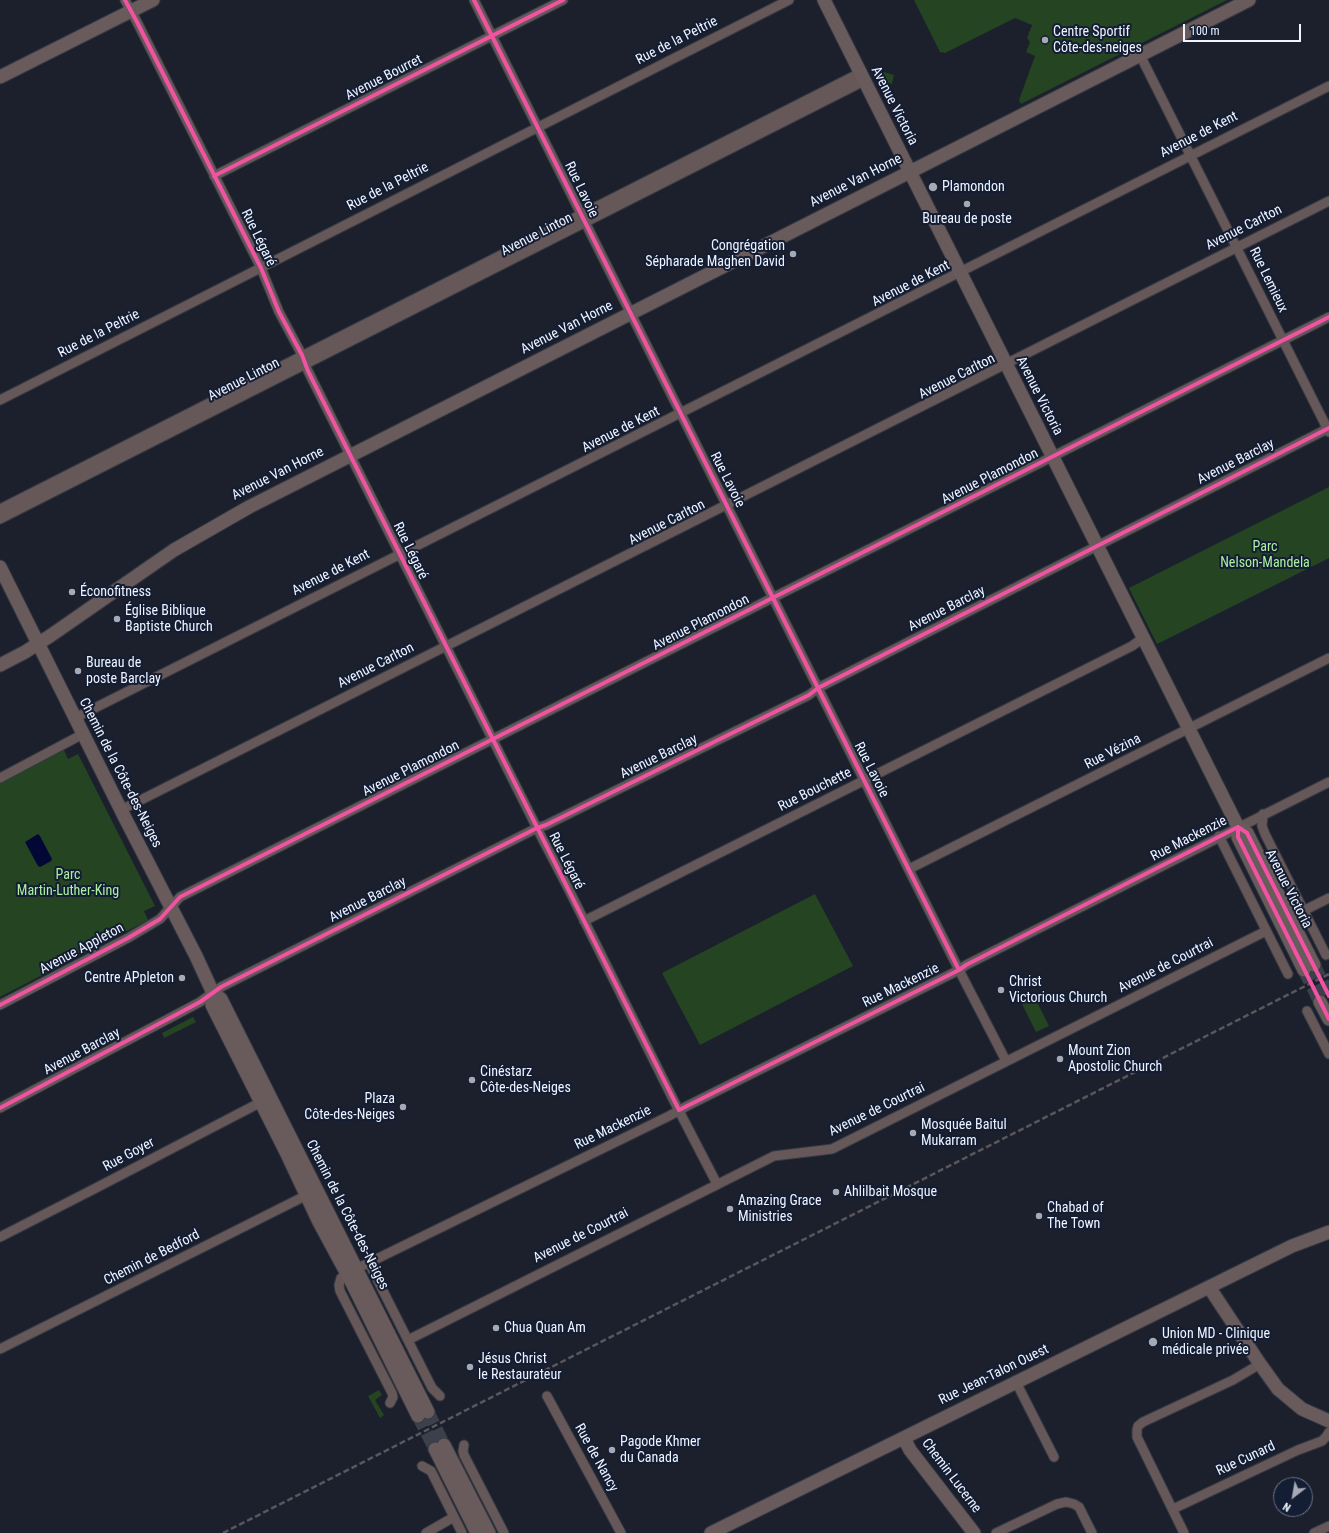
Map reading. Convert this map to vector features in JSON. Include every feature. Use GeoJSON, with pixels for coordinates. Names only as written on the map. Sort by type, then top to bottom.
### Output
{"type":"FeatureCollection","features":[{"type":"Feature","properties":{"kind":"main road"},"geometry":{"type":"LineString","coordinates":[[0,77],[128,6],[153,0]]}},
{"type":"Feature","properties":{"kind":"main road","name":"Avenue Victoria"},"geometry":{"type":"LineString","coordinates":[[824,0],[1238,827],[1238,837],[1309,968]]}},
{"type":"Feature","properties":{"kind":"main road","name":"Avenue Van Horne"},"geometry":{"type":"LineString","coordinates":[[0,665],[38,644],[163,557],[254,504],[1248,0]]}},
{"type":"Feature","properties":{"kind":"main road","name":"Chemin de la Côte-des-Neiges"},"geometry":{"type":"LineString","coordinates":[[0,567],[213,993],[212,1005],[266,1100],[423,1414]]}},
{"type":"Feature","properties":{"kind":"main road"},"geometry":{"type":"LineString","coordinates":[[1320,1002],[1329,1019]]}},
{"type":"Feature","properties":{"kind":"main road","name":"Rue Jean-Talon Ouest"},"geometry":{"type":"LineString","coordinates":[[1292,1246],[1329,1222]]}},
{"type":"Feature","properties":{"kind":"main road","name":"Rue Jean-Talon Ouest"},"geometry":{"type":"LineString","coordinates":[[711,1533],[1292,1246],[1329,1232]]}},
{"type":"Feature","properties":{"kind":"main road"},"geometry":{"type":"LineString","coordinates":[[1209,1287],[1275,1384],[1293,1402],[1311,1414],[1329,1421]]}},
{"type":"Feature","properties":{"kind":"main road","name":"Chemin Lucerne"},"geometry":{"type":"LineString","coordinates":[[904,1438],[910,1450],[974,1533]]}},
{"type":"Feature","properties":{"kind":"main road"},"geometry":{"type":"LineString","coordinates":[[477,1533],[440,1447],[489,1533]]}},
{"type":"Feature","properties":{"kind":"street","name":"Rue Lavoie"},"geometry":{"type":"LineString","coordinates":[[474,0],[959,970],[1006,1061]]}},
{"type":"Feature","properties":{"kind":"street","name":"Avenue Bourret"},"geometry":{"type":"LineString","coordinates":[[214,176],[563,0]]}},
{"type":"Feature","properties":{"kind":"street","name":"Rue de la Peltrie"},"geometry":{"type":"LineString","coordinates":[[0,400],[789,0]]}},
{"type":"Feature","properties":{"kind":"street","name":"Rue Légaré"},"geometry":{"type":"LineString","coordinates":[[128,6],[261,268],[279,312],[302,355],[305,366],[717,1184]]}},
{"type":"Feature","properties":{"kind":"street","name":"Rue Lemieux"},"geometry":{"type":"LineString","coordinates":[[1140,55],[1328,429]]}},
{"type":"Feature","properties":{"kind":"street","name":"Avenue Linton"},"geometry":{"type":"LineString","coordinates":[[0,509],[581,214],[862,77]]}},
{"type":"Feature","properties":{"kind":"street","name":"Avenue Linton"},"geometry":{"type":"LineString","coordinates":[[0,519],[586,223],[862,77]]}},
{"type":"Feature","properties":{"kind":"street","name":"Avenue de Kent"},"geometry":{"type":"LineString","coordinates":[[75,718],[1329,86]]}},
{"type":"Feature","properties":{"kind":"street","name":"Avenue Carlton"},"geometry":{"type":"LineString","coordinates":[[121,810],[1329,201]]}},
{"type":"Feature","properties":{"kind":"street","name":"Avenue Plamondon"},"geometry":{"type":"LineString","coordinates":[[170,908],[180,897],[1329,318]]}},
{"type":"Feature","properties":{"kind":"street","name":"Avenue Barclay"},"geometry":{"type":"LineString","coordinates":[[0,1108],[200,1002],[221,987],[537,828],[550,823],[802,698],[818,688],[1097,545],[1328,429]]}},
{"type":"Feature","properties":{"kind":"street","name":"Rue Bouchette"},"geometry":{"type":"LineString","coordinates":[[584,922],[1132,646],[1143,638]]}},
{"type":"Feature","properties":{"kind":"street","name":"Rue Vézina"},"geometry":{"type":"LineString","coordinates":[[909,869],[1329,658]]}},
{"type":"Feature","properties":{"kind":"street"},"geometry":{"type":"LineString","coordinates":[[0,778],[83,734]]}},
{"type":"Feature","properties":{"kind":"street","name":"Rue Mackenzie"},"geometry":{"type":"LineString","coordinates":[[352,1271],[959,970],[966,965],[1219,836],[1329,782]]}},
{"type":"Feature","properties":{"kind":"street","name":"Avenue Victoria"},"geometry":{"type":"LineString","coordinates":[[1263,814],[1262,826],[1265,834],[1326,955]]}},
{"type":"Feature","properties":{"kind":"street"},"geometry":{"type":"LineString","coordinates":[[1219,836],[1288,974]]}},
{"type":"Feature","properties":{"kind":"street"},"geometry":{"type":"LineString","coordinates":[[1303,911],[1329,898]]}},
{"type":"Feature","properties":{"kind":"street","name":"Avenue Appleton"},"geometry":{"type":"LineString","coordinates":[[0,1005],[128,938],[160,919],[170,908]]}},
{"type":"Feature","properties":{"kind":"street","name":"Avenue de Courtrai"},"geometry":{"type":"LineString","coordinates":[[408,1340],[774,1156],[832,1149],[1266,931]]}},
{"type":"Feature","properties":{"kind":"street"},"geometry":{"type":"LineString","coordinates":[[1307,1011],[1329,1054]]}},
{"type":"Feature","properties":{"kind":"street","name":"Rue Goyer"},"geometry":{"type":"LineString","coordinates":[[0,1236],[266,1100]]}},
{"type":"Feature","properties":{"kind":"street","name":"Chemin de Bedford"},"geometry":{"type":"LineString","coordinates":[[0,1349],[312,1193]]}},
{"type":"Feature","properties":{"kind":"street","name":"Chemin de la Côte-des-Neiges"},"geometry":{"type":"LineString","coordinates":[[369,1263],[432,1388],[440,1396]]}},
{"type":"Feature","properties":{"kind":"street","name":"Chemin de la Côte-des-Neiges"},"geometry":{"type":"LineString","coordinates":[[352,1271],[341,1278],[339,1285],[340,1291],[392,1393],[390,1404]]}},
{"type":"Feature","properties":{"kind":"street"},"geometry":{"type":"LineString","coordinates":[[1184,1533],[1138,1437],[1136,1432],[1138,1426],[1143,1422],[1233,1380],[1260,1364]]}},
{"type":"Feature","properties":{"kind":"street"},"geometry":{"type":"LineString","coordinates":[[1016,1382],[1054,1457]]}},
{"type":"Feature","properties":{"kind":"street","name":"Rue de Nancy"},"geometry":{"type":"LineString","coordinates":[[547,1396],[621,1533]]}},
{"type":"Feature","properties":{"kind":"street","name":"Rue Cunard"},"geometry":{"type":"LineString","coordinates":[[1173,1509],[1298,1450],[1322,1441],[1326,1438],[1329,1432]]}},
{"type":"Feature","properties":{"kind":"street"},"geometry":{"type":"LineString","coordinates":[[464,1445],[464,1455],[504,1533]]}},
{"type":"Feature","properties":{"kind":"street"},"geometry":{"type":"LineString","coordinates":[[422,1466],[431,1471],[462,1533]]}},
{"type":"Feature","properties":{"kind":"street"},"geometry":{"type":"LineString","coordinates":[[996,1533],[1057,1504],[1066,1502],[1074,1504],[1078,1507],[1092,1533]]}},
{"type":"Feature","properties":{"kind":"street"},"geometry":{"type":"LineString","coordinates":[[426,1533],[454,1517]]}},
{"type":"Feature","properties":{"kind":"street"},"geometry":{"type":"LineString","coordinates":[[1314,1533],[1329,1526]]}},
{"type":"Feature","properties":{"kind":"green space"},"geometry":{"type":"Polygon","coordinates":[[[914,0],[1227,0],[1021,104],[1019,100],[1035,56],[1026,52],[1030,42],[1027,38],[1032,25],[1015,18],[945,53],[940,52],[914,0]]]}},
{"type":"Feature","properties":{"kind":"green space"},"geometry":{"type":"Polygon","coordinates":[[[877,70],[894,75],[892,84],[879,81],[876,75],[877,70]]]}},
{"type":"Feature","properties":{"kind":"green space","name":"Parc Nelson-Mandela"},"geometry":{"type":"Polygon","coordinates":[[[1329,487],[1329,558],[1157,644],[1129,588],[1329,487]]]}},
{"type":"Feature","properties":{"kind":"green space","name":"Parc Martin-Luther-King"},"geometry":{"type":"Polygon","coordinates":[[[64,750],[68,759],[78,754],[155,906],[144,911],[148,920],[0,997],[0,783],[64,750]]]}},
{"type":"Feature","properties":{"kind":"green space"},"geometry":{"type":"Polygon","coordinates":[[[815,894],[853,966],[700,1045],[662,973],[815,894]]]}},
{"type":"Feature","properties":{"kind":"green space"},"geometry":{"type":"Polygon","coordinates":[[[1035,998],[1049,1026],[1036,1032],[1022,1004],[1035,998]]]}},
{"type":"Feature","properties":{"kind":"green space"},"geometry":{"type":"Polygon","coordinates":[[[193,1017],[196,1022],[164,1038],[162,1033],[193,1017]]]}},
{"type":"Feature","properties":{"kind":"green space"},"geometry":{"type":"Polygon","coordinates":[[[379,1390],[382,1395],[375,1400],[384,1415],[380,1418],[368,1396],[379,1390]]]}},
{"type":"Feature","properties":{"kind":"shaded area"},"geometry":{"type":"Polygon","coordinates":[[[38,834],[52,859],[40,867],[38,866],[25,842],[38,834]]]}},
{"type":"Feature","properties":{"kind":"tunnel"},"geometry":{"type":"LineString","coordinates":[[1314,965],[1329,996]]}},
{"type":"Feature","properties":{"kind":"tunnel"},"geometry":{"type":"LineString","coordinates":[[1304,970],[1320,1002]]}},
{"type":"Feature","properties":{"kind":"tunnel"},"geometry":{"type":"LineString","coordinates":[[428,1412],[444,1445]]}},
{"type":"Feature","properties":{"kind":"tunnel"},"geometry":{"type":"LineString","coordinates":[[418,1416],[435,1449]]}},
{"type":"Feature","properties":{"kind":"railway"},"geometry":{"type":"LineString","coordinates":[[223,1533],[1329,974]]}},
{"type":"Feature","properties":{"kind":"cycle path"},"geometry":{"type":"LineString","coordinates":[[125,0],[261,268],[279,312],[302,355],[308,371],[679,1110],[959,970],[966,965],[1238,827]]}},
{"type":"Feature","properties":{"kind":"cycle path"},"geometry":{"type":"LineString","coordinates":[[474,0],[959,970]]}},
{"type":"Feature","properties":{"kind":"cycle path"},"geometry":{"type":"LineString","coordinates":[[214,176],[563,0]]}},
{"type":"Feature","properties":{"kind":"cycle path"},"geometry":{"type":"LineString","coordinates":[[0,1005],[128,938],[160,919],[180,897],[1329,317]]}},
{"type":"Feature","properties":{"kind":"cycle path"},"geometry":{"type":"LineString","coordinates":[[0,1108],[200,1002],[221,987],[537,828],[546,825],[809,695],[818,688],[1329,428]]}},
{"type":"Feature","properties":{"kind":"cycle path"},"geometry":{"type":"LineString","coordinates":[[1238,827],[1238,837],[1329,1019]]}},
{"type":"Feature","properties":{"kind":"cycle path"},"geometry":{"type":"LineString","coordinates":[[1238,827],[1247,833],[1329,996]]}},
{"type":"Feature","properties":{"kind":"place","name":"Centre Sportif Côte-des-neiges"},"geometry":{"type":"Point","coordinates":[1045,40]}},
{"type":"Feature","properties":{"kind":"place","name":"Plamondon"},"geometry":{"type":"Point","coordinates":[933,187]}},
{"type":"Feature","properties":{"kind":"place","name":"Bureau de poste"},"geometry":{"type":"Point","coordinates":[967,204]}},
{"type":"Feature","properties":{"kind":"place","name":"Congrégation Sépharade Maghen David"},"geometry":{"type":"Point","coordinates":[793,254]}},
{"type":"Feature","properties":{"kind":"place","name":"Éconofitness"},"geometry":{"type":"Point","coordinates":[72,592]}},
{"type":"Feature","properties":{"kind":"place","name":"Église Biblique Baptiste Church"},"geometry":{"type":"Point","coordinates":[117,619]}},
{"type":"Feature","properties":{"kind":"place","name":"Bureau de poste Barclay"},"geometry":{"type":"Point","coordinates":[78,671]}},
{"type":"Feature","properties":{"kind":"place","name":"Centre APpleton"},"geometry":{"type":"Point","coordinates":[182,978]}},
{"type":"Feature","properties":{"kind":"place","name":"Christ Victorious Church"},"geometry":{"type":"Point","coordinates":[1001,990]}},
{"type":"Feature","properties":{"kind":"place","name":"Mount Zion Apostolic Church"},"geometry":{"type":"Point","coordinates":[1060,1059]}},
{"type":"Feature","properties":{"kind":"place","name":"Cinéstarz Côte-des-Neiges"},"geometry":{"type":"Point","coordinates":[472,1080]}},
{"type":"Feature","properties":{"kind":"place","name":"Plaza Côte-des-Neiges"},"geometry":{"type":"Point","coordinates":[403,1107]}},
{"type":"Feature","properties":{"kind":"place","name":"Mosquée Baitul Mukarram"},"geometry":{"type":"Point","coordinates":[913,1133]}},
{"type":"Feature","properties":{"kind":"place","name":"Ahlilbait Mosque"},"geometry":{"type":"Point","coordinates":[836,1192]}},
{"type":"Feature","properties":{"kind":"place","name":"Amazing Grace Ministries"},"geometry":{"type":"Point","coordinates":[730,1209]}},
{"type":"Feature","properties":{"kind":"place","name":"Chabad of The Town"},"geometry":{"type":"Point","coordinates":[1039,1216]}},
{"type":"Feature","properties":{"kind":"place","name":"Chua Quan Am"},"geometry":{"type":"Point","coordinates":[496,1328]}},
{"type":"Feature","properties":{"kind":"place","name":"Union MD - Clinique médicale privée"},"geometry":{"type":"Point","coordinates":[1153,1342]}},
{"type":"Feature","properties":{"kind":"place","name":"Jésus Christ le Restaurateur"},"geometry":{"type":"Point","coordinates":[470,1367]}},
{"type":"Feature","properties":{"kind":"place","name":"Pagode Khmer du Canada"},"geometry":{"type":"Point","coordinates":[612,1450]}}]}
